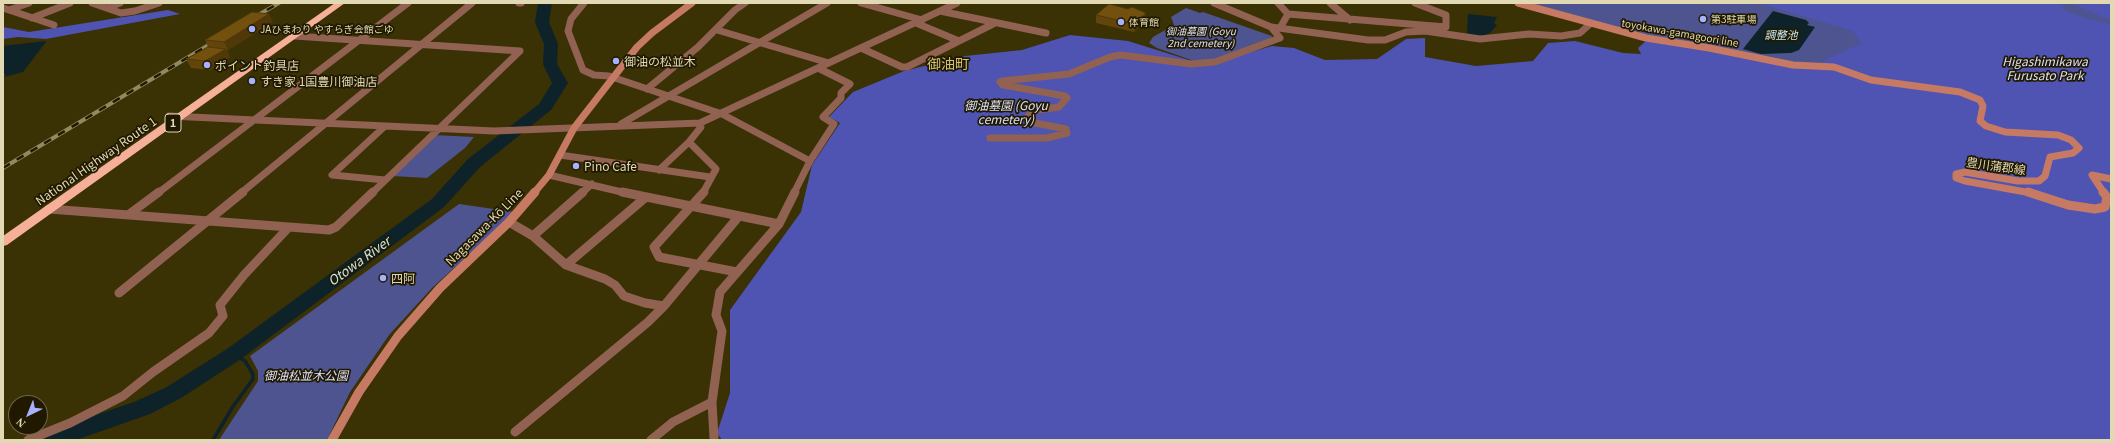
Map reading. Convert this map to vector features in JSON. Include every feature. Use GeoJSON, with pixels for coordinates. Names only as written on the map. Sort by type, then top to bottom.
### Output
{"type":"FeatureCollection","features":[{"type":"Feature","properties":{"kind":"highway","name":"National Highway Route 1"},"geometry":{"type":"LineString","coordinates":[[3,233],[333,3]]}},
{"type":"Feature","properties":{"kind":"highway","name":"National Highway Route 1"},"geometry":{"type":"LineString","coordinates":[[3,242],[182,117],[341,3]]}},
{"type":"Feature","properties":{"kind":"main road","name":"Nagasawa-Kō Line"},"geometry":{"type":"LineString","coordinates":[[332,440],[359,392],[398,336],[440,288],[509,222],[549,175],[574,128],[592,103],[614,79],[637,48],[652,33],[692,3]]}},
{"type":"Feature","properties":{"kind":"main road","name":"toyokawa-gamagoori line"},"geometry":{"type":"LineString","coordinates":[[1518,3],[1590,24],[1646,38],[1709,48],[1793,65],[1834,67],[1871,80],[1960,92],[1980,100],[1984,106],[1980,121],[1986,126],[2005,132],[2058,135],[2071,140],[2079,148],[2073,153],[2052,156],[2045,176],[2039,181],[2018,181],[1965,172],[1956,174],[1956,178],[1965,181],[2024,190],[2068,205],[2095,209],[2105,207],[2106,197],[2092,175],[2111,179]]}},
{"type":"Feature","properties":{"kind":"street"},"geometry":{"type":"LineString","coordinates":[[6,9],[29,3]]}},
{"type":"Feature","properties":{"kind":"street"},"geometry":{"type":"LineString","coordinates":[[32,18],[70,3]]}},
{"type":"Feature","properties":{"kind":"street"},"geometry":{"type":"LineString","coordinates":[[92,3],[121,13],[135,11],[159,3]]}},
{"type":"Feature","properties":{"kind":"street"},"geometry":{"type":"LineString","coordinates":[[107,8],[120,3]]}},
{"type":"Feature","properties":{"kind":"street"},"geometry":{"type":"LineString","coordinates":[[128,215],[408,3]]}},
{"type":"Feature","properties":{"kind":"street"},"geometry":{"type":"LineString","coordinates":[[119,293],[472,3]]}},
{"type":"Feature","properties":{"kind":"street"},"geometry":{"type":"LineString","coordinates":[[584,3],[571,19],[568,30],[583,70],[594,75],[609,76],[614,79],[668,95],[722,114],[810,161]]}},
{"type":"Feature","properties":{"kind":"street"},"geometry":{"type":"LineString","coordinates":[[647,89],[677,66],[717,30],[735,10],[745,3]]}},
{"type":"Feature","properties":{"kind":"street"},"geometry":{"type":"LineString","coordinates":[[619,125],[827,3]]}},
{"type":"Feature","properties":{"kind":"street"},"geometry":{"type":"LineString","coordinates":[[861,3],[918,21],[958,41]]}},
{"type":"Feature","properties":{"kind":"street"},"geometry":{"type":"LineString","coordinates":[[169,116],[494,131],[700,123],[957,3]]}},
{"type":"Feature","properties":{"kind":"street"},"geometry":{"type":"LineString","coordinates":[[1214,3],[1271,27],[1368,40],[1385,40],[1406,32],[1425,31],[1480,39],[1529,34],[1571,35],[1580,33],[1590,24]]}},
{"type":"Feature","properties":{"kind":"street"},"geometry":{"type":"LineString","coordinates":[[1278,3],[1288,14],[1446,27],[1446,15],[1416,3]]}},
{"type":"Feature","properties":{"kind":"street"},"geometry":{"type":"LineString","coordinates":[[1330,3],[1350,20]]}},
{"type":"Feature","properties":{"kind":"street"},"geometry":{"type":"LineString","coordinates":[[6,9],[54,25]]}},
{"type":"Feature","properties":{"kind":"street"},"geometry":{"type":"LineString","coordinates":[[940,11],[1046,33]]}},
{"type":"Feature","properties":{"kind":"street"},"geometry":{"type":"LineString","coordinates":[[1280,28],[1288,14]]}},
{"type":"Feature","properties":{"kind":"street"},"geometry":{"type":"LineString","coordinates":[[861,48],[902,67],[995,23]]}},
{"type":"Feature","properties":{"kind":"street"},"geometry":{"type":"LineString","coordinates":[[990,138],[1047,138],[1056,135],[1065,135],[1067,133],[1066,129],[1035,123],[1028,116],[1037,110],[1059,107],[1067,98],[1065,96],[1003,85],[1000,82],[1002,81],[1069,74],[1110,57],[1121,55],[1191,64],[1215,62],[1280,38],[1271,27]]}},
{"type":"Feature","properties":{"kind":"street"},"geometry":{"type":"LineString","coordinates":[[717,30],[829,64]]}},
{"type":"Feature","properties":{"kind":"street"},"geometry":{"type":"LineString","coordinates":[[49,209],[329,230],[336,227],[520,51],[294,36]]}},
{"type":"Feature","properties":{"kind":"street"},"geometry":{"type":"LineString","coordinates":[[714,438],[712,402],[722,332],[716,315],[720,292],[779,224],[810,161],[834,124],[823,118],[841,98],[841,93],[850,84],[818,68]]}},
{"type":"Feature","properties":{"kind":"street"},"geometry":{"type":"LineString","coordinates":[[659,170],[689,142],[701,126],[700,123]]}},
{"type":"Feature","properties":{"kind":"street"},"geometry":{"type":"LineString","coordinates":[[384,127],[332,175],[385,180]]}},
{"type":"Feature","properties":{"kind":"street"},"geometry":{"type":"LineString","coordinates":[[689,142],[716,169],[710,177],[704,191],[654,247],[659,257],[737,272]]}},
{"type":"Feature","properties":{"kind":"street"},"geometry":{"type":"LineString","coordinates":[[560,155],[710,177]]}},
{"type":"Feature","properties":{"kind":"street"},"geometry":{"type":"LineString","coordinates":[[549,175],[646,198],[779,224]]}},
{"type":"Feature","properties":{"kind":"street"},"geometry":{"type":"LineString","coordinates":[[533,236],[592,184]]}},
{"type":"Feature","properties":{"kind":"street"},"geometry":{"type":"LineString","coordinates":[[566,266],[646,198]]}},
{"type":"Feature","properties":{"kind":"street"},"geometry":{"type":"LineString","coordinates":[[515,432],[648,322],[664,306],[739,216]]}},
{"type":"Feature","properties":{"kind":"street"},"geometry":{"type":"LineString","coordinates":[[509,222],[533,236],[566,266],[604,278],[615,285],[624,296],[645,303],[664,306]]}},
{"type":"Feature","properties":{"kind":"street"},"geometry":{"type":"LineString","coordinates":[[28,440],[70,423],[123,396],[153,372],[209,334],[223,316],[220,305],[244,275],[288,228]]}},
{"type":"Feature","properties":{"kind":"street"},"geometry":{"type":"LineString","coordinates":[[651,440],[673,422],[712,402]]}},
{"type":"Feature","properties":{"kind":"green space","name":"Higashimikawa Furusato Park"},"geometry":{"type":"Polygon","coordinates":[[[1531,3],[2111,3],[2111,146],[1806,64],[1652,38],[1531,3]]]}},
{"type":"Feature","properties":{"kind":"green space","name":"御油墓園 (Goyu cemetery)"},"geometry":{"type":"Polygon","coordinates":[[[1758,3],[2059,3],[2068,12],[2091,20],[2111,24],[2111,440],[722,440],[717,433],[730,393],[730,310],[801,212],[812,165],[840,123],[829,117],[853,92],[904,71],[965,56],[1022,50],[1070,35],[1128,41],[1205,65],[1272,46],[1294,48],[1325,60],[1377,59],[1406,39],[1425,38],[1425,57],[1476,66],[1533,61],[1548,43],[1575,41],[1623,53],[1641,54],[1638,48],[1647,40],[1815,69],[1826,59],[1861,44],[1853,31],[1758,3]]]}},
{"type":"Feature","properties":{"kind":"green space"},"geometry":{"type":"Polygon","coordinates":[[[2071,3],[2111,3],[2111,19],[2105,18],[2071,3]]]}},
{"type":"Feature","properties":{"kind":"green space","name":"御油墓園 (Goyu 2nd cemetery)"},"geometry":{"type":"Polygon","coordinates":[[[1186,8],[1200,13],[1203,12],[1272,36],[1271,39],[1211,61],[1197,62],[1157,48],[1149,43],[1153,37],[1174,25],[1171,17],[1186,8]]]}},
{"type":"Feature","properties":{"kind":"green space"},"geometry":{"type":"Polygon","coordinates":[[[168,10],[180,14],[46,39],[18,37],[3,39],[3,27],[29,32],[168,10]]]}},
{"type":"Feature","properties":{"kind":"green space"},"geometry":{"type":"Polygon","coordinates":[[[434,135],[474,137],[465,148],[427,178],[392,176],[434,135]]]}},
{"type":"Feature","properties":{"kind":"green space","name":"御油松並木公園"},"geometry":{"type":"Polygon","coordinates":[[[459,204],[515,212],[432,288],[389,335],[350,392],[327,440],[219,440],[258,381],[258,371],[250,356],[459,204]]]}},
{"type":"Feature","properties":{"kind":"water","name":"調整池"},"geometry":{"type":"Polygon","coordinates":[[[1773,11],[1806,20],[1809,23],[1807,25],[1815,27],[1799,50],[1791,53],[1761,54],[1743,49],[1773,11]]]}},
{"type":"Feature","properties":{"kind":"water"},"geometry":{"type":"Polygon","coordinates":[[[1468,14],[1497,17],[1494,23],[1497,25],[1490,33],[1483,36],[1469,34],[1467,33],[1468,14]]]}},
{"type":"Feature","properties":{"kind":"water"},"geometry":{"type":"Polygon","coordinates":[[[46,42],[23,72],[4,77],[6,74],[3,74],[3,46],[46,42]]]}},
{"type":"Feature","properties":{"kind":"building"},"geometry":{"type":"Polygon","coordinates":[[[1109,4],[1128,9],[1132,7],[1146,13],[1134,24],[1096,15],[1109,4]]]}},
{"type":"Feature","properties":{"kind":"building"},"geometry":{"type":"Polygon","coordinates":[[[252,12],[269,14],[224,42],[205,40],[252,12]]]}},
{"type":"Feature","properties":{"kind":"building"},"geometry":{"type":"Polygon","coordinates":[[[208,47],[226,49],[205,61],[186,59],[208,47]]]}},
{"type":"Feature","properties":{"kind":"waterway","name":"Otowa River"},"geometry":{"type":"LineString","coordinates":[[55,440],[77,430],[142,408],[173,393],[234,354],[438,203],[474,163],[545,107],[560,83],[550,64],[551,44],[542,22],[545,3]]}},
{"type":"Feature","properties":{"kind":"waterway"},"geometry":{"type":"LineString","coordinates":[[213,440],[232,408],[253,379],[253,374],[245,361],[234,354]]}},
{"type":"Feature","properties":{"kind":"railway"},"geometry":{"type":"LineString","coordinates":[[253,18],[279,3]]}},
{"type":"Feature","properties":{"kind":"railway"},"geometry":{"type":"LineString","coordinates":[[3,168],[217,40]]}},
{"type":"Feature","properties":{"kind":"place","name":"第3駐車場"},"geometry":{"type":"Point","coordinates":[1703,19]}},
{"type":"Feature","properties":{"kind":"place","name":"体育館"},"geometry":{"type":"Point","coordinates":[1121,22]}},
{"type":"Feature","properties":{"kind":"place","name":"JAひまわり やすらぎ会館ごゆ"},"geometry":{"type":"Point","coordinates":[252,29]}},
{"type":"Feature","properties":{"kind":"place","name":"御油の松並木"},"geometry":{"type":"Point","coordinates":[616,61]}},
{"type":"Feature","properties":{"kind":"place","name":"ポイント釣具店"},"geometry":{"type":"Point","coordinates":[207,65]}},
{"type":"Feature","properties":{"kind":"place","name":"すき家 1国豊川御油店"},"geometry":{"type":"Point","coordinates":[252,81]}},
{"type":"Feature","properties":{"kind":"place","name":"Pino Cafe"},"geometry":{"type":"Point","coordinates":[576,166]}},
{"type":"Feature","properties":{"kind":"place","name":"四阿"},"geometry":{"type":"Point","coordinates":[383,278]}},
{"type":"Feature","properties":{"kind":"district","name":"御油町"},"geometry":{"type":"Point","coordinates":[948,64]}}]}
